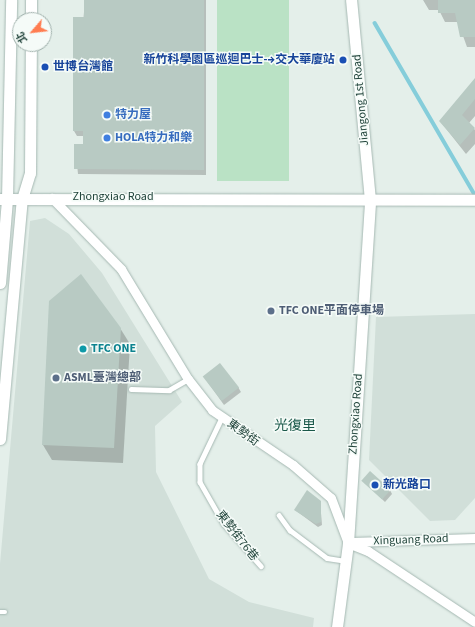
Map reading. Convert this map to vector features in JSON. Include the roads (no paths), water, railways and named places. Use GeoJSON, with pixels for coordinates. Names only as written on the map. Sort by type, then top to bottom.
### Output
{"type":"FeatureCollection","features":[{"type":"Feature","properties":{"kind":"street"},"geometry":{"type":"LineString","coordinates":[[0,283],[11,0]]}},
{"type":"Feature","properties":{"kind":"street"},"geometry":{"type":"LineString","coordinates":[[31,0],[31,12]]}},
{"type":"Feature","properties":{"kind":"street","name":"Jiangong 1st Road"},"geometry":{"type":"LineString","coordinates":[[351,0],[370,200]]}},
{"type":"Feature","properties":{"kind":"street"},"geometry":{"type":"LineString","coordinates":[[0,439],[22,199],[30,174],[31,52]]}},
{"type":"Feature","properties":{"kind":"street","name":"Zhongxiao Road"},"geometry":{"type":"LineString","coordinates":[[4,199],[51,197],[472,200]]}},
{"type":"Feature","properties":{"kind":"street","name":"東勢街"},"geometry":{"type":"LineString","coordinates":[[51,197],[121,269],[188,379],[222,418],[293,465],[331,498],[348,543]]}},
{"type":"Feature","properties":{"kind":"street","name":"Zhongxiao Road"},"geometry":{"type":"LineString","coordinates":[[337,627],[348,543],[370,200]]}},
{"type":"Feature","properties":{"kind":"street","name":"Xinguang Road"},"geometry":{"type":"LineString","coordinates":[[348,543],[475,538]]}},
{"type":"Feature","properties":{"kind":"street"},"geometry":{"type":"LineString","coordinates":[[348,543],[368,551],[475,622]]}},
{"type":"Feature","properties":{"kind":"lane"},"geometry":{"type":"LineString","coordinates":[[131,390],[169,390],[188,379]]}},
{"type":"Feature","properties":{"kind":"lane","name":"東勢街76巷"},"geometry":{"type":"LineString","coordinates":[[222,418],[200,464],[200,482],[224,524],[262,566]]}},
{"type":"Feature","properties":{"kind":"lane"},"geometry":{"type":"LineString","coordinates":[[279,515],[290,530],[327,558],[346,561]]}},
{"type":"Feature","properties":{"kind":"waterway"},"geometry":{"type":"LineString","coordinates":[[375,23],[475,195]]}},
{"type":"Feature","properties":{"kind":"place","name":"新竹科學園區巡迴巴士-→交大華廈站"},"geometry":{"type":"Point","coordinates":[343,60]}},
{"type":"Feature","properties":{"kind":"place","name":"世博台灣館"},"geometry":{"type":"Point","coordinates":[45,67]}},
{"type":"Feature","properties":{"kind":"place","name":"特力屋"},"geometry":{"type":"Point","coordinates":[107,115]}},
{"type":"Feature","properties":{"kind":"place","name":"HOLA特力和樂"},"geometry":{"type":"Point","coordinates":[107,138]}},
{"type":"Feature","properties":{"kind":"place","name":"TFC ONE平面停車場"},"geometry":{"type":"Point","coordinates":[271,311]}},
{"type":"Feature","properties":{"kind":"place","name":"TFC ONE"},"geometry":{"type":"Point","coordinates":[83,349]}},
{"type":"Feature","properties":{"kind":"place","name":"ASML臺灣總部"},"geometry":{"type":"Point","coordinates":[56,378]}},
{"type":"Feature","properties":{"kind":"place","name":"新光路口"},"geometry":{"type":"Point","coordinates":[375,485]}},
{"type":"Feature","properties":{"kind":"district","name":"光復里"},"geometry":{"type":"Point","coordinates":[295,426]}}]}
